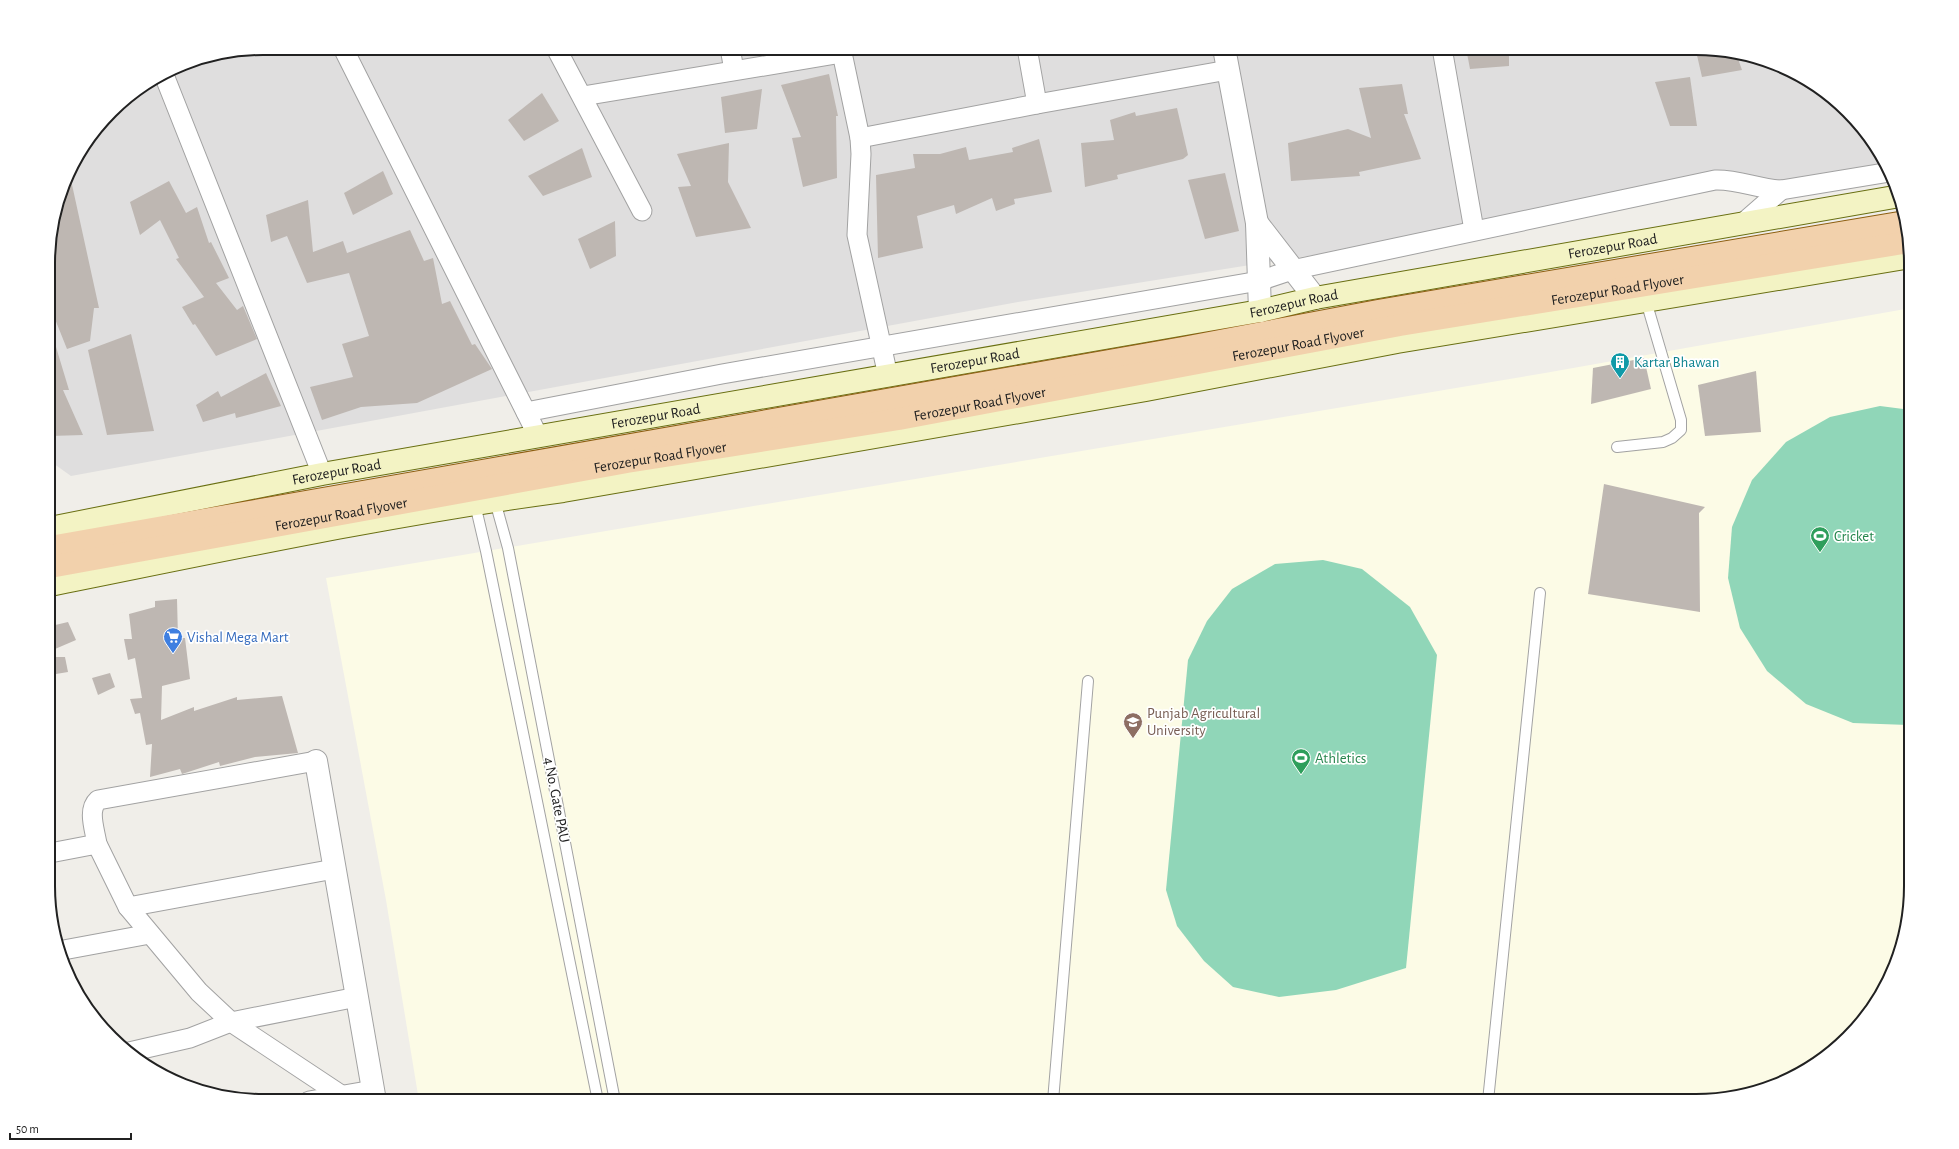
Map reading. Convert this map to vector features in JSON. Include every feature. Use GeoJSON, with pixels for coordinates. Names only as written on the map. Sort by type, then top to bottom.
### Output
{"type":"FeatureCollection","features":[{"type":"Feature","properties":{"kind":"main road","name":"Ferozepur Road"},"geometry":{"type":"LineString","coordinates":[[55,527],[322,474],[1260,311],[1315,298],[1893,197]]}},
{"type":"Feature","properties":{"kind":"main road","name":"Ferozepur Road Flyover"},"geometry":{"type":"LineString","coordinates":[[55,546],[1175,350],[1378,311],[1900,223]]}},
{"type":"Feature","properties":{"kind":"main road","name":"Ferozepur Road Flyover"},"geometry":{"type":"LineString","coordinates":[[55,566],[627,462],[898,419],[1400,325],[1903,243]]}},
{"type":"Feature","properties":{"kind":"main road"},"geometry":{"type":"LineString","coordinates":[[55,584],[311,533],[485,502],[563,491],[1138,392],[1397,342],[1904,258]]}},
{"type":"Feature","properties":{"kind":"street"},"geometry":{"type":"LineString","coordinates":[[347,55],[538,436]]}},
{"type":"Feature","properties":{"kind":"street"},"geometry":{"type":"LineString","coordinates":[[560,55],[583,96],[642,211]]}},
{"type":"Feature","properties":{"kind":"street"},"geometry":{"type":"LineString","coordinates":[[731,55],[734,70]]}},
{"type":"Feature","properties":{"kind":"street"},"geometry":{"type":"LineString","coordinates":[[583,96],[814,55]]}},
{"type":"Feature","properties":{"kind":"street"},"geometry":{"type":"LineString","coordinates":[[842,55],[860,138],[861,154],[857,235],[888,376]]}},
{"type":"Feature","properties":{"kind":"street"},"geometry":{"type":"LineString","coordinates":[[1029,55],[1037,104]]}},
{"type":"Feature","properties":{"kind":"street"},"geometry":{"type":"LineString","coordinates":[[1225,55],[1257,224],[1260,311]]}},
{"type":"Feature","properties":{"kind":"street"},"geometry":{"type":"LineString","coordinates":[[1443,55],[1474,230]]}},
{"type":"Feature","properties":{"kind":"street"},"geometry":{"type":"LineString","coordinates":[[860,138],[1037,104],[1228,70]]}},
{"type":"Feature","properties":{"kind":"street"},"geometry":{"type":"LineString","coordinates":[[166,79],[322,474]]}},
{"type":"Feature","properties":{"kind":"street"},"geometry":{"type":"LineString","coordinates":[[526,412],[882,346],[1259,281],[1292,270],[1474,230],[1715,180],[1731,181],[1770,190],[1781,190],[1884,173]]}},
{"type":"Feature","properties":{"kind":"street"},"geometry":{"type":"LineString","coordinates":[[1742,224],[1781,190]]}},
{"type":"Feature","properties":{"kind":"street"},"geometry":{"type":"LineString","coordinates":[[1257,224],[1315,298]]}},
{"type":"Feature","properties":{"kind":"street"},"geometry":{"type":"LineString","coordinates":[[339,1094],[231,1022],[199,992],[128,907],[97,844],[92,811],[93,804],[98,800],[316,761],[374,1094]]}},
{"type":"Feature","properties":{"kind":"street"},"geometry":{"type":"LineString","coordinates":[[55,852],[97,844]]}},
{"type":"Feature","properties":{"kind":"street"},"geometry":{"type":"LineString","coordinates":[[128,907],[334,869]]}},
{"type":"Feature","properties":{"kind":"street"},"geometry":{"type":"LineString","coordinates":[[65,950],[150,934]]}},
{"type":"Feature","properties":{"kind":"street"},"geometry":{"type":"LineString","coordinates":[[136,1051],[190,1038],[231,1022],[357,996]]}},
{"type":"Feature","properties":{"kind":"lane"},"geometry":{"type":"LineString","coordinates":[[1617,447],[1663,442],[1672,438],[1681,430],[1681,420],[1646,301]]}},
{"type":"Feature","properties":{"kind":"lane","name":"4 No. Gate PAU"},"geometry":{"type":"LineString","coordinates":[[485,502],[488,559],[597,1094]]}},
{"type":"Feature","properties":{"kind":"lane","name":"4 No. Gate PAU"},"geometry":{"type":"LineString","coordinates":[[485,502],[508,548],[614,1094]]}},
{"type":"Feature","properties":{"kind":"lane"},"geometry":{"type":"LineString","coordinates":[[1489,1094],[1540,593]]}},
{"type":"Feature","properties":{"kind":"lane"},"geometry":{"type":"LineString","coordinates":[[1055,1094],[1088,681]]}},
{"type":"Feature","properties":{"kind":"shaded area"},"geometry":{"type":"Polygon","coordinates":[[[249,55],[1710,55],[1737,59],[1763,66],[1788,76],[1812,90],[1843,116],[1861,136],[1880,165],[1018,302],[71,476],[55,465],[55,249],[59,222],[66,196],[76,171],[90,147],[116,116],[136,98],[171,76],[196,66],[222,59],[249,55]]]}},
{"type":"Feature","properties":{"kind":"shaded area","name":"Punjab Agricultural University"},"geometry":{"type":"Polygon","coordinates":[[[1904,309],[1904,900],[1897,940],[1883,978],[1861,1013],[1843,1033],[1812,1059],[1788,1073],[1763,1083],[1737,1090],[1710,1094],[418,1094],[386,900],[326,578],[1545,373],[1904,309]]]}},
{"type":"Feature","properties":{"kind":"green space","name":"Cricket"},"geometry":{"type":"Polygon","coordinates":[[[1880,406],[1904,409],[1904,725],[1853,723],[1806,704],[1767,671],[1740,628],[1728,578],[1732,527],[1752,480],[1786,442],[1830,417],[1880,406]]]}},
{"type":"Feature","properties":{"kind":"green space","name":"Athletics"},"geometry":{"type":"Polygon","coordinates":[[[1323,560],[1362,569],[1410,607],[1437,655],[1406,968],[1336,990],[1279,997],[1233,987],[1204,961],[1177,926],[1166,890],[1188,660],[1207,621],[1232,589],[1275,564],[1323,560]]]}},
{"type":"Feature","properties":{"kind":"building"},"geometry":{"type":"Polygon","coordinates":[[[1467,55],[1509,55],[1509,66],[1470,69],[1467,55]]]}},
{"type":"Feature","properties":{"kind":"building"},"geometry":{"type":"Polygon","coordinates":[[[1697,55],[1710,55],[1738,59],[1742,70],[1702,77],[1697,55]]]}},
{"type":"Feature","properties":{"kind":"building"},"geometry":{"type":"Polygon","coordinates":[[[829,74],[838,116],[836,116],[837,178],[803,187],[792,138],[801,137],[781,85],[829,74]]]}},
{"type":"Feature","properties":{"kind":"building"},"geometry":{"type":"Polygon","coordinates":[[[1690,77],[1697,126],[1670,126],[1655,82],[1690,77]]]}},
{"type":"Feature","properties":{"kind":"building"},"geometry":{"type":"Polygon","coordinates":[[[1402,84],[1408,114],[1404,114],[1421,159],[1359,172],[1360,176],[1291,181],[1288,143],[1348,129],[1371,138],[1359,88],[1402,84]]]}},
{"type":"Feature","properties":{"kind":"building"},"geometry":{"type":"Polygon","coordinates":[[[762,89],[757,129],[725,133],[721,97],[762,89]]]}},
{"type":"Feature","properties":{"kind":"building"},"geometry":{"type":"Polygon","coordinates":[[[542,93],[559,121],[524,141],[508,120],[542,93]]]}},
{"type":"Feature","properties":{"kind":"building"},"geometry":{"type":"Polygon","coordinates":[[[1177,108],[1188,155],[1183,159],[1117,175],[1118,179],[1085,187],[1081,143],[1114,140],[1110,120],[1135,112],[1136,116],[1177,108]]]}},
{"type":"Feature","properties":{"kind":"building"},"geometry":{"type":"Polygon","coordinates":[[[1039,139],[1052,192],[1014,199],[1015,204],[996,211],[992,198],[956,214],[954,205],[917,216],[923,248],[878,258],[876,175],[915,168],[913,154],[940,154],[966,147],[969,160],[1013,152],[1012,148],[1039,139]]]}},
{"type":"Feature","properties":{"kind":"building"},"geometry":{"type":"Polygon","coordinates":[[[729,143],[728,182],[751,228],[696,237],[678,187],[691,186],[677,154],[729,143]]]}},
{"type":"Feature","properties":{"kind":"building"},"geometry":{"type":"Polygon","coordinates":[[[582,148],[592,177],[543,196],[528,176],[582,148]]]}},
{"type":"Feature","properties":{"kind":"building"},"geometry":{"type":"Polygon","coordinates":[[[383,171],[393,194],[353,215],[344,193],[383,171]]]}},
{"type":"Feature","properties":{"kind":"building"},"geometry":{"type":"Polygon","coordinates":[[[1225,173],[1239,231],[1205,239],[1188,180],[1225,173]]]}},
{"type":"Feature","properties":{"kind":"building"},"geometry":{"type":"Polygon","coordinates":[[[169,181],[186,213],[197,207],[209,243],[211,242],[229,278],[216,283],[237,310],[243,306],[257,339],[216,356],[195,324],[193,325],[182,307],[204,297],[176,259],[179,258],[160,220],[140,235],[130,202],[169,181]]]}},
{"type":"Feature","properties":{"kind":"building"},"geometry":{"type":"Polygon","coordinates":[[[71,182],[99,308],[94,308],[90,341],[67,349],[55,319],[55,249],[62,209],[71,182]]]}},
{"type":"Feature","properties":{"kind":"building"},"geometry":{"type":"Polygon","coordinates":[[[308,200],[313,252],[343,241],[347,253],[410,230],[424,261],[433,258],[442,304],[450,301],[472,345],[475,344],[492,369],[417,403],[361,407],[322,420],[310,387],[353,377],[342,344],[369,336],[349,273],[307,283],[287,236],[271,242],[266,215],[308,200]]]}},
{"type":"Feature","properties":{"kind":"building"},"geometry":{"type":"Polygon","coordinates":[[[615,221],[616,256],[590,269],[578,239],[615,221]]]}},
{"type":"Feature","properties":{"kind":"building"},"geometry":{"type":"Polygon","coordinates":[[[131,334],[154,431],[107,435],[88,350],[131,334]]]}},
{"type":"Feature","properties":{"kind":"building"},"geometry":{"type":"Polygon","coordinates":[[[55,344],[69,390],[63,390],[83,435],[55,436],[55,344]]]}},
{"type":"Feature","properties":{"kind":"building","name":"Kartar Bhawan"},"geometry":{"type":"Polygon","coordinates":[[[1644,358],[1651,389],[1591,404],[1593,368],[1644,358]]]}},
{"type":"Feature","properties":{"kind":"building"},"geometry":{"type":"Polygon","coordinates":[[[1756,371],[1761,432],[1705,436],[1698,385],[1756,371]]]}},
{"type":"Feature","properties":{"kind":"building"},"geometry":{"type":"Polygon","coordinates":[[[266,373],[281,406],[236,418],[235,413],[203,422],[196,405],[218,391],[221,397],[266,373]]]}},
{"type":"Feature","properties":{"kind":"building"},"geometry":{"type":"Polygon","coordinates":[[[1604,484],[1705,507],[1699,513],[1700,612],[1588,594],[1604,484]]]}},
{"type":"Feature","properties":{"kind":"building"},"geometry":{"type":"Polygon","coordinates":[[[177,599],[178,638],[185,638],[190,679],[162,686],[161,720],[194,707],[194,711],[237,697],[237,700],[282,696],[298,753],[255,757],[220,766],[219,762],[182,774],[180,769],[150,777],[152,744],[146,745],[140,713],[135,714],[130,699],[142,698],[135,658],[128,660],[124,639],[132,639],[129,614],[155,607],[155,601],[177,599]]]}},
{"type":"Feature","properties":{"kind":"building"},"geometry":{"type":"Polygon","coordinates":[[[68,622],[76,640],[55,649],[55,625],[68,622]]]}},
{"type":"Feature","properties":{"kind":"building"},"geometry":{"type":"Polygon","coordinates":[[[55,657],[65,657],[68,672],[55,674],[55,657]]]}},
{"type":"Feature","properties":{"kind":"building"},"geometry":{"type":"Polygon","coordinates":[[[110,673],[115,687],[98,695],[92,678],[110,673]]]}},
{"type":"Feature","properties":{"kind":"place","name":"Kartar Bhawan"},"geometry":{"type":"Point","coordinates":[1620,379]}},
{"type":"Feature","properties":{"kind":"place","name":"Cricket"},"geometry":{"type":"Point","coordinates":[1820,553]}},
{"type":"Feature","properties":{"kind":"place","name":"Vishal Mega Mart"},"geometry":{"type":"Point","coordinates":[173,654]}},
{"type":"Feature","properties":{"kind":"place","name":"Punjab Agricultural University"},"geometry":{"type":"Point","coordinates":[1133,739]}},
{"type":"Feature","properties":{"kind":"place","name":"Athletics"},"geometry":{"type":"Point","coordinates":[1301,775]}}]}
